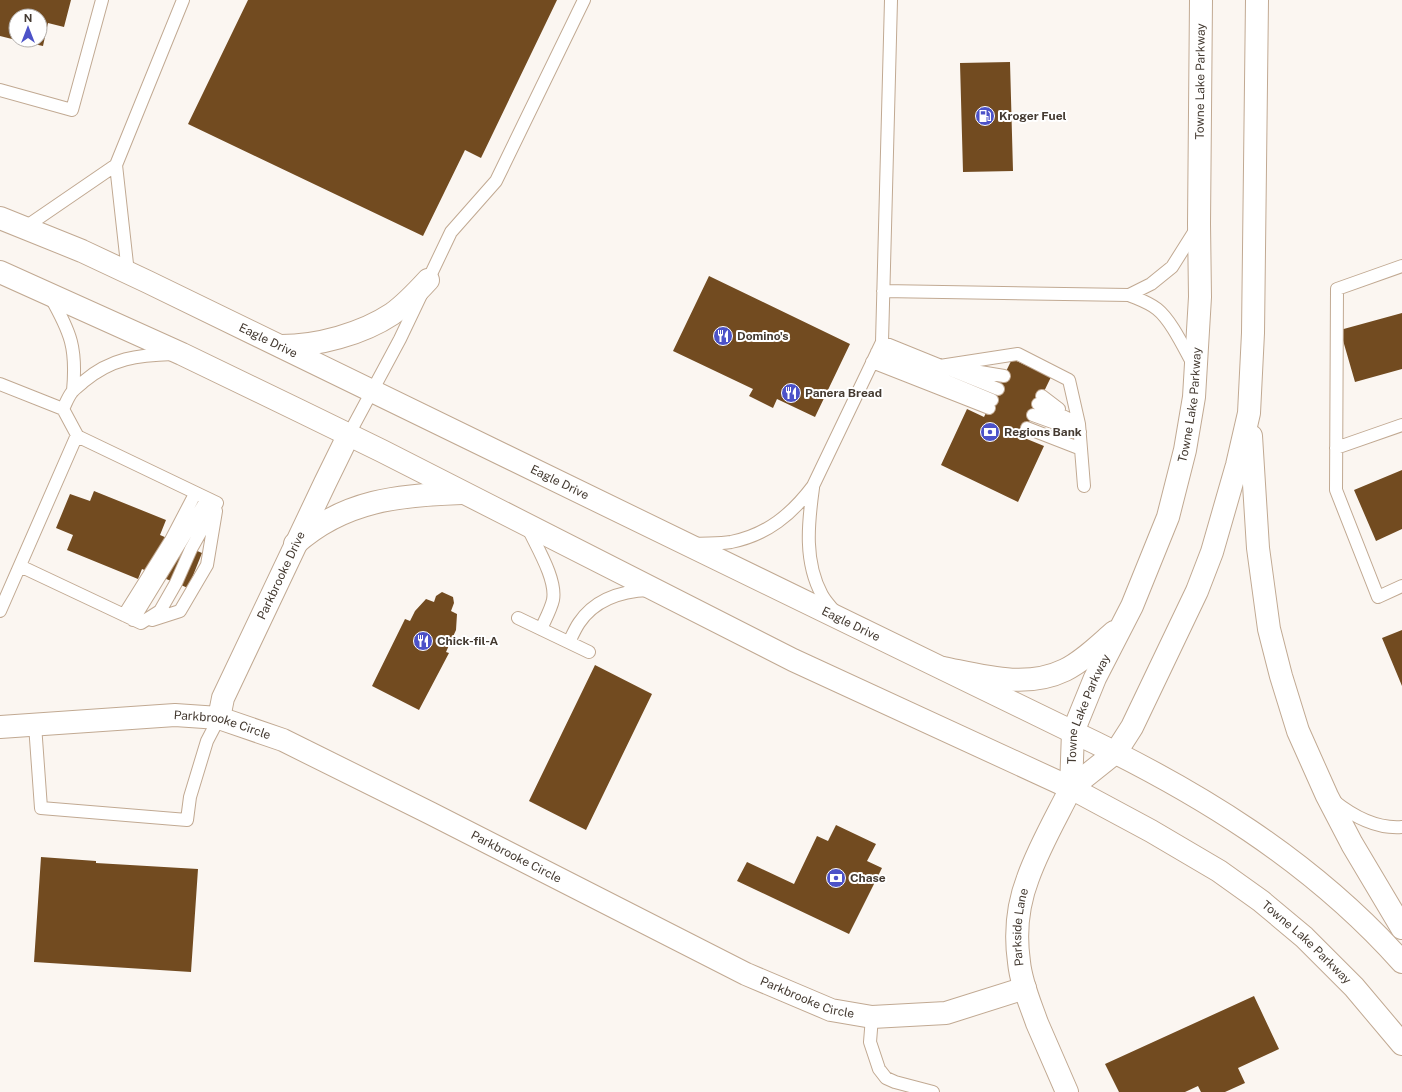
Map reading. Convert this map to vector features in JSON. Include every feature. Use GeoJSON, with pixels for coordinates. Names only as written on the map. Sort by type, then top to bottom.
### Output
{"type":"FeatureCollection","features":[{"type":"Feature","properties":{"kind":"street","name":"Towne Lake Parkway"},"geometry":{"type":"LineString","coordinates":[[1071,788],[1073,732],[1096,678],[1132,606],[1168,517],[1185,450],[1194,397],[1200,297],[1199,224],[1201,0]]}},
{"type":"Feature","properties":{"kind":"street","name":"Towne Lake Parkway"},"geometry":{"type":"LineString","coordinates":[[1071,788],[1116,752],[1132,727],[1197,591],[1212,552],[1227,504],[1249,413],[1254,278],[1258,0]]}},
{"type":"Feature","properties":{"kind":"street","name":"Eagle Drive"},"geometry":{"type":"LineString","coordinates":[[0,218],[82,251],[128,273],[690,544],[1116,752]]}},
{"type":"Feature","properties":{"kind":"street"},"geometry":{"type":"LineString","coordinates":[[0,272],[48,292],[182,354],[349,434],[794,660],[1071,788]]}},
{"type":"Feature","properties":{"kind":"street"},"geometry":{"type":"LineString","coordinates":[[280,346],[317,343],[372,326],[392,314],[410,300],[428,280]]}},
{"type":"Feature","properties":{"kind":"street"},"geometry":{"type":"LineString","coordinates":[[1249,413],[1258,548],[1269,630],[1281,676],[1298,731],[1328,796],[1352,844],[1402,928]]}},
{"type":"Feature","properties":{"kind":"street","name":"Parkbrooke Drive"},"geometry":{"type":"LineString","coordinates":[[219,718],[222,698],[349,434]]}},
{"type":"Feature","properties":{"kind":"street"},"geometry":{"type":"LineString","coordinates":[[295,544],[310,531],[327,520],[344,512],[392,498],[417,495],[463,493]]}},
{"type":"Feature","properties":{"kind":"street"},"geometry":{"type":"LineString","coordinates":[[943,668],[993,678],[1012,680],[1045,678],[1065,670],[1086,656],[1122,625]]}},
{"type":"Feature","properties":{"kind":"street","name":"Parkbrooke Circle"},"geometry":{"type":"LineString","coordinates":[[0,727],[175,715],[219,718],[283,740],[746,974],[831,1010],[872,1017],[946,1013],[1025,988]]}},
{"type":"Feature","properties":{"kind":"street"},"geometry":{"type":"LineString","coordinates":[[1116,752],[1218,809],[1263,838],[1308,872],[1356,915],[1402,962]]}},
{"type":"Feature","properties":{"kind":"street","name":"Towne Lake Parkway"},"geometry":{"type":"LineString","coordinates":[[1071,788],[1151,831],[1219,871],[1261,901],[1304,937],[1354,986],[1402,1044]]}},
{"type":"Feature","properties":{"kind":"street","name":"Parkside Lane"},"geometry":{"type":"LineString","coordinates":[[1068,1092],[1054,1063],[1025,988],[1019,963],[1017,937],[1019,912],[1027,879],[1042,845],[1071,788]]}},
{"type":"Feature","properties":{"kind":"lane"},"geometry":{"type":"LineString","coordinates":[[0,90],[72,110],[102,0]]}},
{"type":"Feature","properties":{"kind":"lane"},"geometry":{"type":"LineString","coordinates":[[128,273],[116,165],[183,0]]}},
{"type":"Feature","properties":{"kind":"lane"},"geometry":{"type":"LineString","coordinates":[[349,434],[400,339],[451,232],[496,181],[584,0]]}},
{"type":"Feature","properties":{"kind":"lane"},"geometry":{"type":"LineString","coordinates":[[690,544],[730,542],[747,538],[779,522],[791,512],[813,486],[877,352],[883,291],[891,0]]}},
{"type":"Feature","properties":{"kind":"lane"},"geometry":{"type":"LineString","coordinates":[[1191,0],[1201,22]]}},
{"type":"Feature","properties":{"kind":"lane"},"geometry":{"type":"LineString","coordinates":[[24,228],[116,165]]}},
{"type":"Feature","properties":{"kind":"lane"},"geometry":{"type":"LineString","coordinates":[[1128,295],[1151,284],[1172,267],[1199,224]]}},
{"type":"Feature","properties":{"kind":"lane"},"geometry":{"type":"LineString","coordinates":[[1402,266],[1337,289],[1336,448],[1336,490],[1378,597],[1402,586]]}},
{"type":"Feature","properties":{"kind":"lane"},"geometry":{"type":"LineString","coordinates":[[883,291],[1128,295],[1149,304],[1158,310],[1182,344],[1196,371]]}},
{"type":"Feature","properties":{"kind":"lane"},"geometry":{"type":"LineString","coordinates":[[48,292],[64,320],[70,336],[74,354],[75,371],[73,391]]}},
{"type":"Feature","properties":{"kind":"lane"},"geometry":{"type":"LineString","coordinates":[[877,352],[940,366],[1004,376]]}},
{"type":"Feature","properties":{"kind":"lane"},"geometry":{"type":"LineString","coordinates":[[877,352],[990,404]]}},
{"type":"Feature","properties":{"kind":"lane"},"geometry":{"type":"LineString","coordinates":[[63,409],[73,391],[91,375],[120,360],[146,355],[182,354]]}},
{"type":"Feature","properties":{"kind":"lane"},"geometry":{"type":"LineString","coordinates":[[940,366],[1018,354],[1069,380],[1079,428],[1084,486]]}},
{"type":"Feature","properties":{"kind":"lane"},"geometry":{"type":"LineString","coordinates":[[940,366],[998,389]]}},
{"type":"Feature","properties":{"kind":"lane"},"geometry":{"type":"LineString","coordinates":[[0,611],[77,435],[63,409],[1,386]]}},
{"type":"Feature","properties":{"kind":"lane"},"geometry":{"type":"LineString","coordinates":[[1079,428],[1038,405],[1079,428]]}},
{"type":"Feature","properties":{"kind":"lane"},"geometry":{"type":"LineString","coordinates":[[1336,448],[1402,424]]}},
{"type":"Feature","properties":{"kind":"lane"},"geometry":{"type":"LineString","coordinates":[[1026,428],[1081,449]]}},
{"type":"Feature","properties":{"kind":"lane"},"geometry":{"type":"LineString","coordinates":[[76,436],[212,501]]}},
{"type":"Feature","properties":{"kind":"lane"},"geometry":{"type":"LineString","coordinates":[[813,486],[809,519],[809,549],[813,573],[822,595],[838,617]]}},
{"type":"Feature","properties":{"kind":"lane"},"geometry":{"type":"LineString","coordinates":[[133,620],[171,540],[195,494]]}},
{"type":"Feature","properties":{"kind":"lane"},"geometry":{"type":"LineString","coordinates":[[20,566],[133,620],[180,611],[207,565],[212,501]]}},
{"type":"Feature","properties":{"kind":"lane"},"geometry":{"type":"LineString","coordinates":[[133,620],[212,501]]}},
{"type":"Feature","properties":{"kind":"lane"},"geometry":{"type":"LineString","coordinates":[[133,620],[160,611],[176,583],[212,501]]}},
{"type":"Feature","properties":{"kind":"lane"},"geometry":{"type":"LineString","coordinates":[[526,525],[554,587],[553,600],[541,629]]}},
{"type":"Feature","properties":{"kind":"lane"},"geometry":{"type":"LineString","coordinates":[[569,642],[578,623],[597,604],[612,596],[623,593],[654,590]]}},
{"type":"Feature","properties":{"kind":"lane"},"geometry":{"type":"LineString","coordinates":[[518,618],[589,652]]}},
{"type":"Feature","properties":{"kind":"lane"},"geometry":{"type":"LineString","coordinates":[[35,725],[41,808],[187,820],[190,797],[207,740],[219,718]]}},
{"type":"Feature","properties":{"kind":"lane"},"geometry":{"type":"LineString","coordinates":[[1328,796],[1346,811],[1360,819],[1392,828],[1402,828]]}},
{"type":"Feature","properties":{"kind":"lane"},"geometry":{"type":"LineString","coordinates":[[872,1017],[870,1042],[882,1074],[886,1078],[895,1082],[933,1092]]}},
{"type":"Feature","properties":{"kind":"building"},"geometry":{"type":"Polygon","coordinates":[[[0,0],[71,0],[64,27],[48,23],[48,8],[8,8],[8,38],[0,36],[0,0]]]}},
{"type":"Feature","properties":{"kind":"building"},"geometry":{"type":"Polygon","coordinates":[[[248,0],[557,0],[481,158],[465,150],[423,236],[188,124],[248,0]]]}},
{"type":"Feature","properties":{"kind":"building"},"geometry":{"type":"Polygon","coordinates":[[[1010,62],[1013,171],[963,172],[960,63],[1010,62]]]}},
{"type":"Feature","properties":{"kind":"building"},"geometry":{"type":"Polygon","coordinates":[[[709,276],[850,344],[815,417],[777,399],[773,408],[749,396],[753,389],[673,351],[709,276]]]}},
{"type":"Feature","properties":{"kind":"building"},"geometry":{"type":"Polygon","coordinates":[[[1402,313],[1402,369],[1355,382],[1340,330],[1402,313]]]}},
{"type":"Feature","properties":{"kind":"building","name":"Regions Bank"},"geometry":{"type":"Polygon","coordinates":[[[1012,359],[1051,377],[1022,437],[1044,446],[1018,502],[941,465],[967,409],[984,417],[1012,359]]]}},
{"type":"Feature","properties":{"kind":"building"},"geometry":{"type":"Polygon","coordinates":[[[1402,470],[1402,529],[1376,541],[1354,490],[1402,470]]]}},
{"type":"Feature","properties":{"kind":"building"},"geometry":{"type":"Polygon","coordinates":[[[94,491],[166,520],[160,535],[202,553],[188,588],[142,569],[138,579],[67,550],[73,535],[56,528],[70,494],[90,501],[94,491]]]}},
{"type":"Feature","properties":{"kind":"building","name":"Chick-fil-A"},"geometry":{"type":"Polygon","coordinates":[[[442,592],[453,597],[454,603],[451,611],[457,614],[456,630],[446,652],[449,653],[419,710],[372,686],[405,619],[410,621],[415,611],[426,599],[434,602],[436,596],[442,592]]]}},
{"type":"Feature","properties":{"kind":"building"},"geometry":{"type":"Polygon","coordinates":[[[1402,630],[1402,686],[1382,638],[1402,630]]]}},
{"type":"Feature","properties":{"kind":"building"},"geometry":{"type":"Polygon","coordinates":[[[595,665],[652,694],[586,830],[529,801],[595,665]]]}},
{"type":"Feature","properties":{"kind":"building","name":"Chase"},"geometry":{"type":"Polygon","coordinates":[[[836,825],[876,844],[867,861],[882,868],[849,934],[737,881],[747,862],[794,884],[817,836],[828,841],[836,825]]]}},
{"type":"Feature","properties":{"kind":"building"},"geometry":{"type":"Polygon","coordinates":[[[41,857],[96,861],[96,863],[198,869],[191,972],[34,962],[41,857]]]}},
{"type":"Feature","properties":{"kind":"building"},"geometry":{"type":"Polygon","coordinates":[[[1254,996],[1279,1049],[1238,1068],[1245,1083],[1225,1092],[1201,1092],[1198,1086],[1185,1092],[1119,1092],[1105,1064],[1254,996]]]}},
{"type":"Feature","properties":{"kind":"place","name":"Kroger Fuel"},"geometry":{"type":"Point","coordinates":[985,116]}},
{"type":"Feature","properties":{"kind":"place","name":"Domino's"},"geometry":{"type":"Point","coordinates":[723,336]}},
{"type":"Feature","properties":{"kind":"place","name":"Panera Bread"},"geometry":{"type":"Point","coordinates":[791,393]}},
{"type":"Feature","properties":{"kind":"place","name":"Regions Bank"},"geometry":{"type":"Point","coordinates":[990,432]}},
{"type":"Feature","properties":{"kind":"place","name":"Chick-fil-A"},"geometry":{"type":"Point","coordinates":[423,641]}},
{"type":"Feature","properties":{"kind":"place","name":"Chase"},"geometry":{"type":"Point","coordinates":[836,878]}}]}
